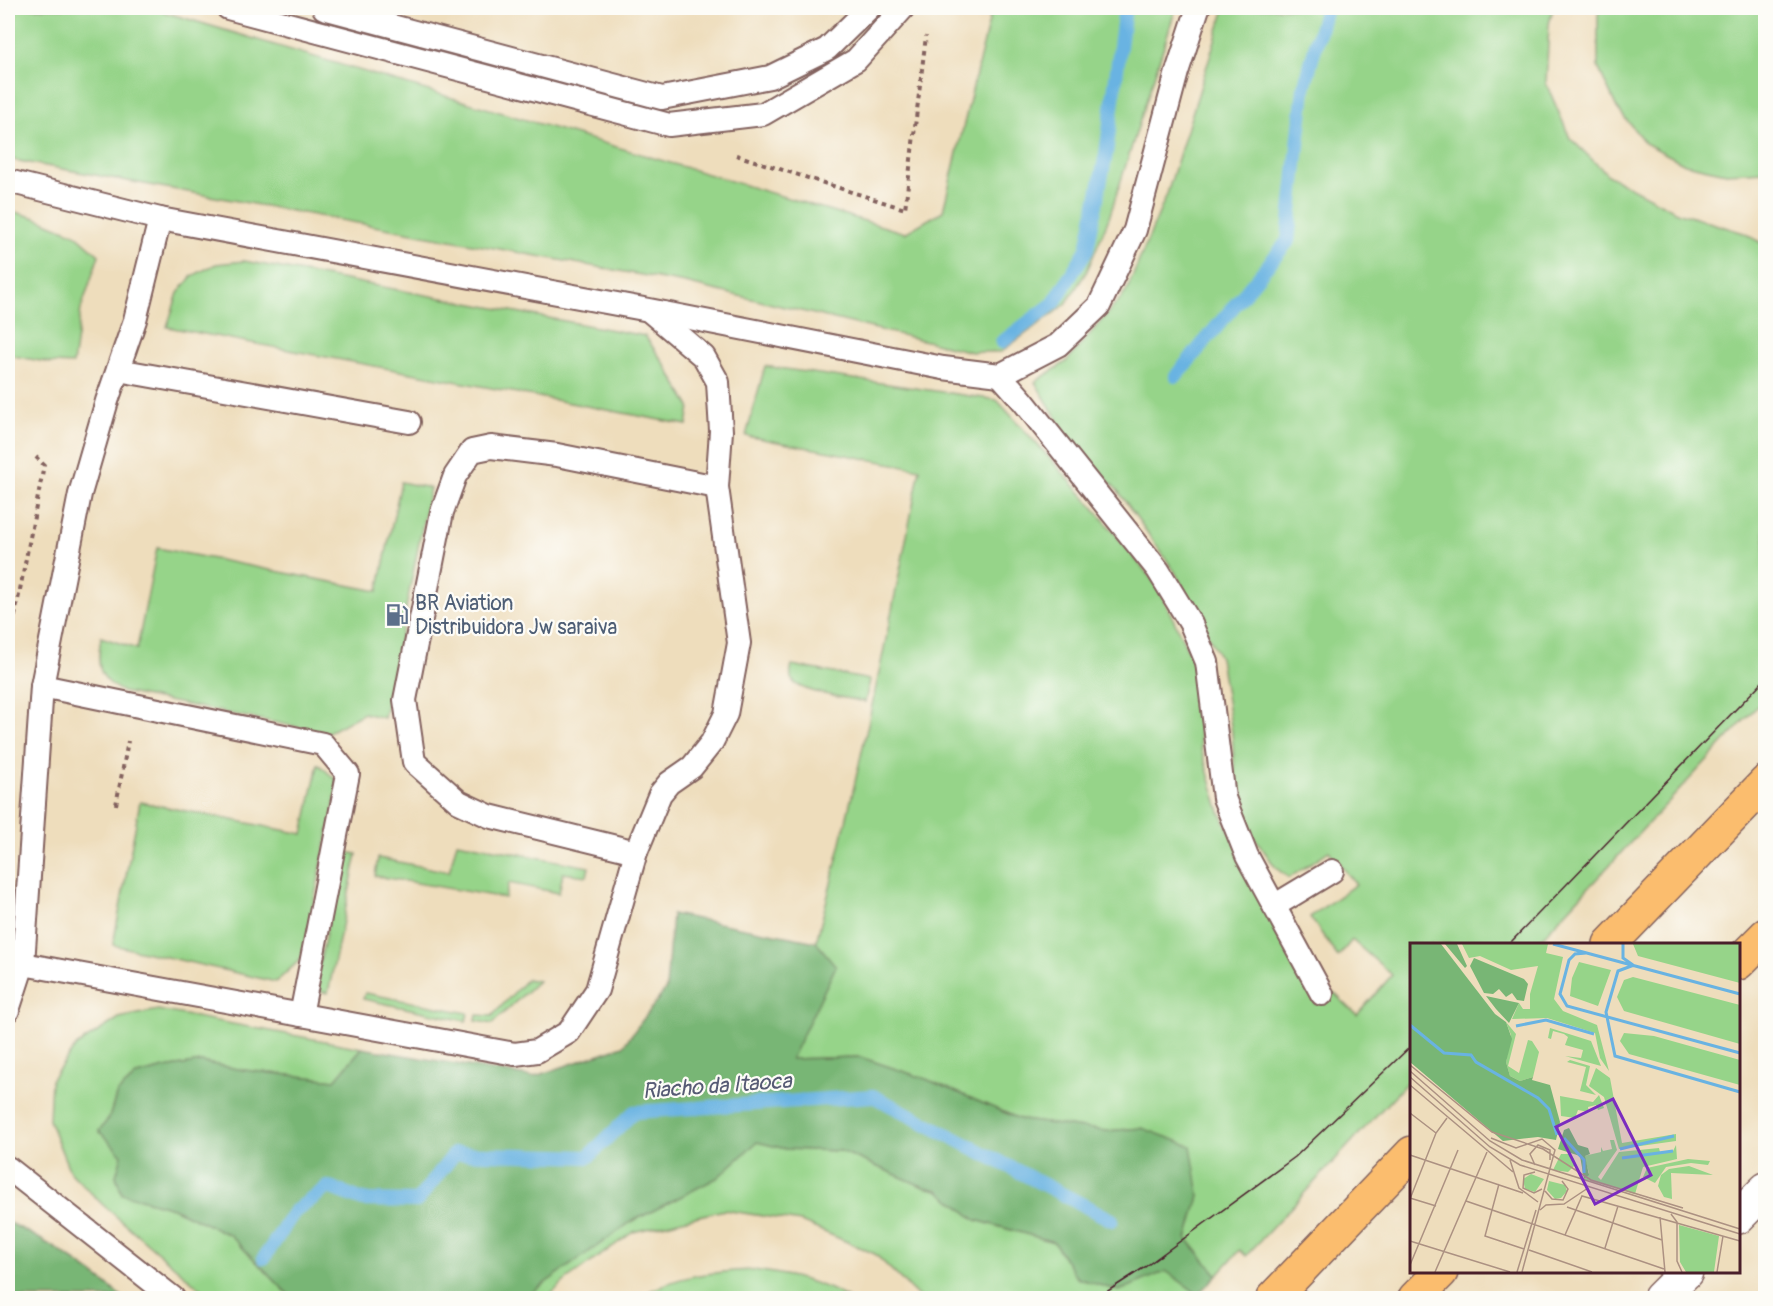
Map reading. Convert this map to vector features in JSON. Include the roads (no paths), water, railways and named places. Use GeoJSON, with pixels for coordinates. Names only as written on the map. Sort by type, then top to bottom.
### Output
{"type":"FeatureCollection","features":[{"type":"Feature","properties":{"kind":"main road"},"geometry":{"type":"LineString","coordinates":[[1612,943],[1766,782]]}},
{"type":"Feature","properties":{"kind":"main road"},"geometry":{"type":"LineString","coordinates":[[1740,961],[1766,935]]}},
{"type":"Feature","properties":{"kind":"main road"},"geometry":{"type":"LineString","coordinates":[[1273,1299],[1410,1155]]}},
{"type":"Feature","properties":{"kind":"street"},"geometry":{"type":"LineString","coordinates":[[1740,1215],[1766,1189]]}},
{"type":"Feature","properties":{"kind":"street"},"geometry":{"type":"LineString","coordinates":[[1660,1299],[1685,1273]]}},
{"type":"Feature","properties":{"kind":"lane"},"geometry":{"type":"LineString","coordinates":[[228,8],[669,125],[763,114],[856,60],[903,8]]}},
{"type":"Feature","properties":{"kind":"lane"},"geometry":{"type":"LineString","coordinates":[[324,8],[662,98],[770,77],[827,49],[869,8]]}},
{"type":"Feature","properties":{"kind":"lane"},"geometry":{"type":"LineString","coordinates":[[8,181],[160,219],[649,310],[943,368],[1000,375],[1058,345],[1099,306],[1135,230],[1177,72],[1198,8]]}},
{"type":"Feature","properties":{"kind":"lane"},"geometry":{"type":"LineString","coordinates":[[8,1010],[23,964],[42,686],[80,494],[135,320],[160,219]]}},
{"type":"Feature","properties":{"kind":"lane"},"geometry":{"type":"LineString","coordinates":[[23,964],[515,1054],[537,1051],[568,1032],[597,990],[636,852],[660,794],[669,783],[692,767],[712,742],[726,714],[739,643],[717,487],[721,431],[718,382],[704,357],[649,310]]}},
{"type":"Feature","properties":{"kind":"lane"},"geometry":{"type":"LineString","coordinates":[[118,370],[409,422]]}},
{"type":"Feature","properties":{"kind":"lane"},"geometry":{"type":"LineString","coordinates":[[1000,375],[1158,570],[1191,624],[1207,662],[1224,798],[1247,856],[1322,994]]}},
{"type":"Feature","properties":{"kind":"lane"},"geometry":{"type":"LineString","coordinates":[[636,852],[489,816],[459,802],[414,762],[405,700],[442,512],[455,476],[472,451],[491,447],[557,455],[717,487]]}},
{"type":"Feature","properties":{"kind":"lane"},"geometry":{"type":"LineString","coordinates":[[42,686],[323,744],[348,774],[301,1015]]}},
{"type":"Feature","properties":{"kind":"lane"},"geometry":{"type":"LineString","coordinates":[[1274,906],[1332,871]]}},
{"type":"Feature","properties":{"kind":"lane"},"geometry":{"type":"LineString","coordinates":[[8,1168],[172,1299]]}},
{"type":"Feature","properties":{"kind":"lane"},"geometry":{"type":"LineString","coordinates":[[148,1278],[165,1299]]}},
{"type":"Feature","properties":{"kind":"waterway"},"geometry":{"type":"LineString","coordinates":[[1002,342],[1054,303],[1087,249],[1106,154],[1125,8]]}},
{"type":"Feature","properties":{"kind":"waterway"},"geometry":{"type":"LineString","coordinates":[[1176,376],[1288,241],[1304,88],[1326,8]]}},
{"type":"Feature","properties":{"kind":"waterway","name":"Riacho da Itaoca"},"geometry":{"type":"LineString","coordinates":[[264,1258],[294,1212],[328,1187],[363,1200],[417,1201],[455,1153],[588,1157],[634,1112],[873,1096],[1112,1220]]}},
{"type":"Feature","properties":{"kind":"tram line"},"geometry":{"type":"LineString","coordinates":[[1510,943],[1766,678]]}},
{"type":"Feature","properties":{"kind":"tram line"},"geometry":{"type":"LineString","coordinates":[[1097,1298],[1145,1267],[1295,1157],[1410,1047]]}},
{"type":"Feature","properties":{"kind":"place","name":"BR Aviation Distribuidora Jw saraiva"},"geometry":{"type":"Point","coordinates":[397,615]}}]}
